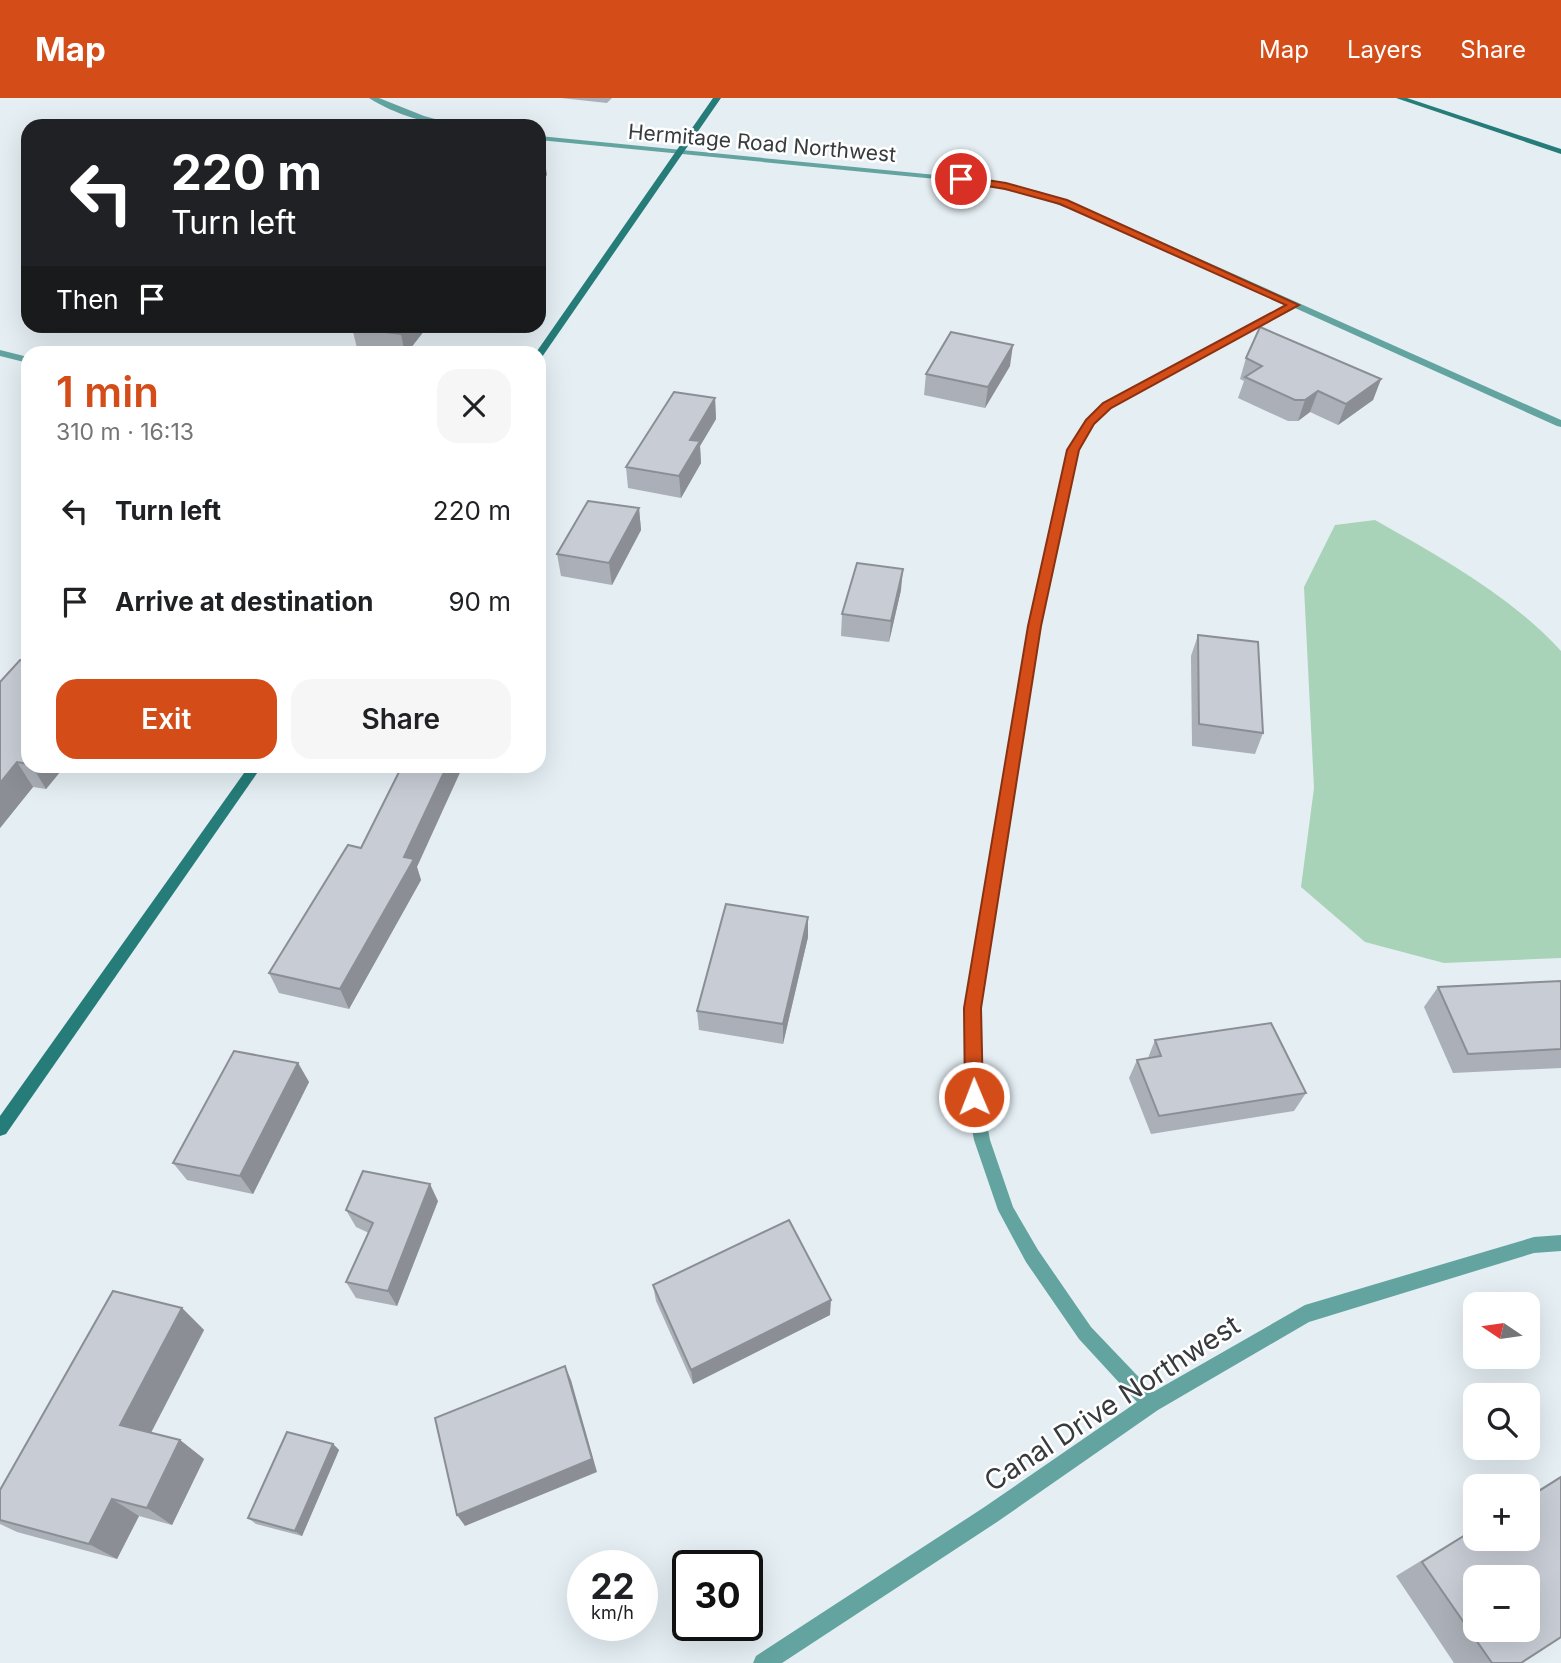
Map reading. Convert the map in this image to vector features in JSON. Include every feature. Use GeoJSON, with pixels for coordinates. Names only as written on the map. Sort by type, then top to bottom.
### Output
{"type":"FeatureCollection","features":[{"type":"Feature","properties":{"kind":"main road"},"geometry":{"type":"LineString","coordinates":[[545,346],[717,98]]}},
{"type":"Feature","properties":{"kind":"main road"},"geometry":{"type":"LineString","coordinates":[[1401,98],[1561,152]]}},
{"type":"Feature","properties":{"kind":"main road"},"geometry":{"type":"LineString","coordinates":[[0,1129],[251,773]]}},
{"type":"Feature","properties":{"kind":"street"},"geometry":{"type":"LineString","coordinates":[[373,98],[426,119]]}},
{"type":"Feature","properties":{"kind":"street","name":"Hermitage Road Northwest"},"geometry":{"type":"LineString","coordinates":[[546,139],[944,177],[1006,186],[1063,202],[1561,424]]}},
{"type":"Feature","properties":{"kind":"street"},"geometry":{"type":"LineString","coordinates":[[1151,1403],[1085,1333],[1032,1255],[1006,1210],[982,1140],[974,1097],[972,1008],[1034,626],[1073,450],[1090,422],[1107,405],[1294,305]]}},
{"type":"Feature","properties":{"kind":"street"},"geometry":{"type":"LineString","coordinates":[[0,353],[21,358]]}},
{"type":"Feature","properties":{"kind":"street","name":"Canal Drive Northwest"},"geometry":{"type":"LineString","coordinates":[[763,1663],[990,1515],[1151,1403],[1305,1314],[1534,1245],[1561,1243]]}},
{"type":"Feature","properties":{"kind":"green space"},"geometry":{"type":"Polygon","coordinates":[[[1375,520],[1449,563],[1497,595],[1561,651],[1561,958],[1444,963],[1365,942],[1301,887],[1314,788],[1304,587],[1335,525],[1375,520]]]}},
{"type":"Feature","properties":{"kind":"building"},"geometry":{"type":"Polygon","coordinates":[[[1260,327],[1381,379],[1346,404],[1318,391],[1305,400],[1295,400],[1245,377],[1262,366],[1246,358],[1260,327]]]}},
{"type":"Feature","properties":{"kind":"building"},"geometry":{"type":"Polygon","coordinates":[[[951,332],[1013,345],[988,387],[926,374],[951,332]]]}},
{"type":"Feature","properties":{"kind":"building"},"geometry":{"type":"Polygon","coordinates":[[[674,392],[715,398],[690,440],[700,441],[679,476],[626,467],[674,392]]]}},
{"type":"Feature","properties":{"kind":"building"},"geometry":{"type":"Polygon","coordinates":[[[588,501],[639,508],[609,563],[557,554],[588,501]]]}},
{"type":"Feature","properties":{"kind":"building"},"geometry":{"type":"Polygon","coordinates":[[[857,563],[903,569],[891,621],[842,614],[857,563]]]}},
{"type":"Feature","properties":{"kind":"building"},"geometry":{"type":"Polygon","coordinates":[[[1198,635],[1258,642],[1263,733],[1199,724],[1198,635]]]}},
{"type":"Feature","properties":{"kind":"building"},"geometry":{"type":"Polygon","coordinates":[[[21,660],[21,763],[17,762],[0,783],[0,682],[21,660]]]}},
{"type":"Feature","properties":{"kind":"building"},"geometry":{"type":"Polygon","coordinates":[[[398,773],[444,773],[404,857],[414,859],[340,989],[269,973],[348,845],[361,848],[398,773]]]}},
{"type":"Feature","properties":{"kind":"building"},"geometry":{"type":"Polygon","coordinates":[[[726,904],[808,917],[783,1024],[697,1011],[726,904]]]}},
{"type":"Feature","properties":{"kind":"building"},"geometry":{"type":"Polygon","coordinates":[[[1561,981],[1561,1049],[1468,1054],[1438,987],[1561,981]]]}},
{"type":"Feature","properties":{"kind":"building"},"geometry":{"type":"Polygon","coordinates":[[[1271,1023],[1306,1093],[1159,1116],[1137,1060],[1161,1056],[1155,1040],[1271,1023]]]}},
{"type":"Feature","properties":{"kind":"building"},"geometry":{"type":"Polygon","coordinates":[[[234,1051],[298,1063],[240,1176],[173,1163],[234,1051]]]}},
{"type":"Feature","properties":{"kind":"building"},"geometry":{"type":"Polygon","coordinates":[[[363,1171],[430,1184],[388,1291],[346,1282],[373,1223],[346,1210],[363,1171]]]}},
{"type":"Feature","properties":{"kind":"building"},"geometry":{"type":"Polygon","coordinates":[[[789,1220],[831,1300],[691,1370],[653,1285],[789,1220]]]}},
{"type":"Feature","properties":{"kind":"building"},"geometry":{"type":"Polygon","coordinates":[[[113,1291],[182,1308],[120,1425],[180,1440],[147,1508],[112,1499],[89,1544],[0,1520],[0,1490],[113,1291]]]}},
{"type":"Feature","properties":{"kind":"building"},"geometry":{"type":"Polygon","coordinates":[[[565,1366],[592,1459],[457,1515],[435,1418],[565,1366]]]}},
{"type":"Feature","properties":{"kind":"building"},"geometry":{"type":"Polygon","coordinates":[[[287,1432],[333,1444],[295,1531],[248,1518],[287,1432]]]}},
{"type":"Feature","properties":{"kind":"building"},"geometry":{"type":"Polygon","coordinates":[[[1561,1477],[1561,1637],[1521,1663],[1492,1663],[1477,1642],[1540,1642],[1540,1565],[1463,1565],[1463,1621],[1422,1562],[1463,1536],[1463,1551],[1540,1551],[1540,1490],[1561,1477]]]}},
{"type":"Feature","properties":{"kind":"route"},"geometry":{"type":"LineString","coordinates":[[961,179],[1006,186],[1063,202],[1294,305],[1107,405],[1090,422],[1073,450],[1055,521],[1034,626],[972,1008],[974,1097]]}}]}
